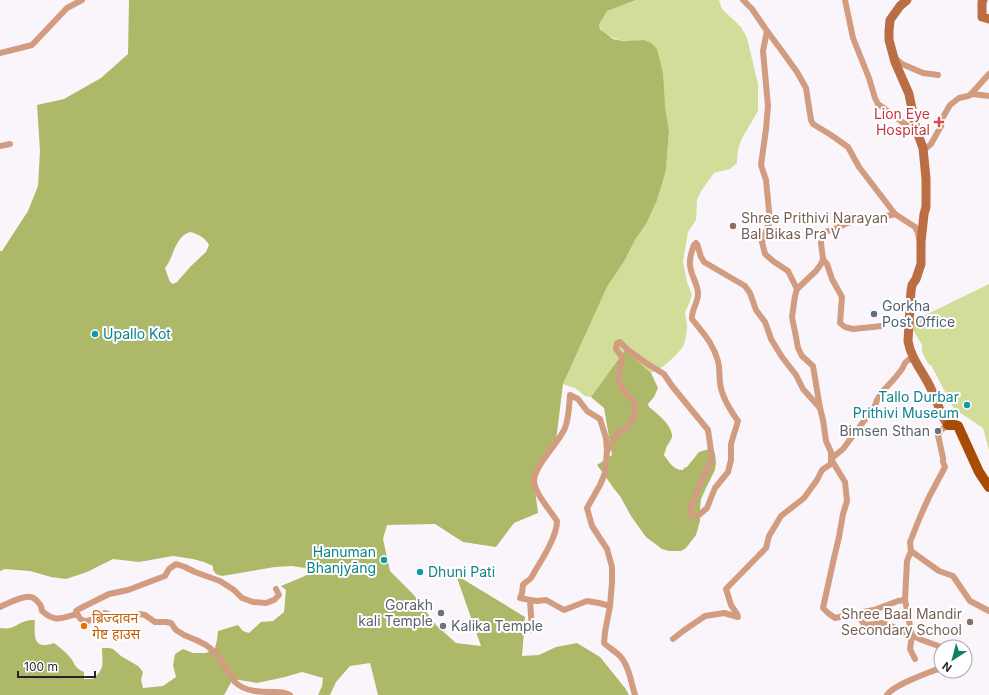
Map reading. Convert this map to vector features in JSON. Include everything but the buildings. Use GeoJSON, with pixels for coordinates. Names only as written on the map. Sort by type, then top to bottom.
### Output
{"type":"FeatureCollection","features":[{"type":"Feature","properties":{"kind":"main road"},"geometry":{"type":"LineString","coordinates":[[948,425],[958,426],[979,472],[989,487]]}},
{"type":"Feature","properties":{"kind":"street"},"geometry":{"type":"LineString","coordinates":[[0,53],[32,44],[67,8],[82,0]]}},
{"type":"Feature","properties":{"kind":"street"},"geometry":{"type":"LineString","coordinates":[[743,0],[752,9],[797,72],[806,88],[813,124],[848,147],[859,167],[895,214],[915,227],[918,233],[918,238],[921,242]]}},
{"type":"Feature","properties":{"kind":"street"},"geometry":{"type":"LineString","coordinates":[[845,0],[853,38],[878,104],[916,130]]}},
{"type":"Feature","properties":{"kind":"street"},"geometry":{"type":"LineString","coordinates":[[907,0],[900,6],[890,20],[889,40],[909,94],[916,130],[924,150],[926,179],[926,206],[921,242],[921,264],[916,280],[912,285],[908,341],[909,348],[914,359],[931,388],[944,420],[948,425],[938,434],[943,458],[942,462],[945,467],[929,497],[910,542],[911,551],[907,561],[905,600],[912,636],[910,649],[915,659]]}},
{"type":"Feature","properties":{"kind":"street"},"geometry":{"type":"LineString","coordinates":[[983,0],[982,17],[989,19]]}},
{"type":"Feature","properties":{"kind":"street"},"geometry":{"type":"LineString","coordinates":[[767,31],[763,51],[768,106],[761,165],[766,180],[770,221],[762,242],[765,254],[788,272],[797,290]]}},
{"type":"Feature","properties":{"kind":"street"},"geometry":{"type":"LineString","coordinates":[[894,56],[902,64],[923,73],[938,75]]}},
{"type":"Feature","properties":{"kind":"street"},"geometry":{"type":"LineString","coordinates":[[970,95],[989,74]]}},
{"type":"Feature","properties":{"kind":"street"},"geometry":{"type":"LineString","coordinates":[[924,150],[930,144],[950,105],[959,98],[973,94],[989,96]]}},
{"type":"Feature","properties":{"kind":"street"},"geometry":{"type":"LineString","coordinates":[[0,146],[10,144]]}},
{"type":"Feature","properties":{"kind":"street"},"geometry":{"type":"LineString","coordinates":[[882,326],[853,328],[844,327],[840,323],[842,297],[823,259],[821,243],[825,232],[845,224],[859,219],[884,217],[895,214]]}},
{"type":"Feature","properties":{"kind":"street"},"geometry":{"type":"LineString","coordinates":[[607,451],[618,433],[628,427],[634,416],[635,403],[623,390],[618,379],[622,357],[616,349],[616,343],[620,342],[628,350],[664,374],[708,430],[712,458],[690,505],[690,512],[693,517],[700,515],[708,508],[715,488],[728,472],[731,460],[731,444],[738,421],[731,412],[726,401],[720,383],[718,362],[710,342],[692,319],[692,314],[698,296],[697,287],[689,263],[694,245],[696,243],[704,262],[745,286],[750,294],[756,310],[768,330],[771,339],[782,357],[796,374],[803,389],[820,408]]}},
{"type":"Feature","properties":{"kind":"street"},"geometry":{"type":"LineString","coordinates":[[673,639],[705,616],[724,613],[738,617],[726,589],[766,548],[769,536],[782,516],[804,498],[817,480],[822,470],[831,464],[831,452],[826,441],[813,366],[802,356],[798,348],[792,317],[797,290],[816,271],[823,259]]}},
{"type":"Feature","properties":{"kind":"street"},"geometry":{"type":"LineString","coordinates":[[831,459],[843,450],[875,406],[882,392],[902,370],[905,362],[914,359]]}},
{"type":"Feature","properties":{"kind":"street"},"geometry":{"type":"LineString","coordinates":[[610,606],[587,602],[564,610],[546,600],[537,601],[520,598],[523,585],[525,582],[530,580],[540,563],[557,526],[557,521],[537,492],[534,482],[536,471],[564,429],[568,418],[570,395],[578,399],[587,411],[600,419],[606,438],[607,451],[605,473],[587,508],[592,526],[607,549],[612,567],[610,606],[604,643],[619,655],[626,664],[635,695]]}},
{"type":"Feature","properties":{"kind":"street"},"geometry":{"type":"LineString","coordinates":[[831,459],[845,482],[847,501],[823,608],[835,618],[874,610],[905,600]]}},
{"type":"Feature","properties":{"kind":"street"},"geometry":{"type":"LineString","coordinates":[[911,551],[939,571],[953,576],[970,601],[989,612]]}},
{"type":"Feature","properties":{"kind":"street"},"geometry":{"type":"LineString","coordinates":[[77,614],[77,610],[109,594],[128,590],[164,576],[169,569],[176,564],[220,581],[234,590],[242,598],[252,602],[266,603],[274,600],[279,595],[276,589]]}},
{"type":"Feature","properties":{"kind":"street"},"geometry":{"type":"LineString","coordinates":[[0,607],[24,597],[30,597],[36,599],[42,606],[42,611],[47,616],[52,618],[60,619],[77,614]]}},
{"type":"Feature","properties":{"kind":"street"},"geometry":{"type":"LineString","coordinates":[[530,600],[532,630]]}},
{"type":"Feature","properties":{"kind":"street"},"geometry":{"type":"LineString","coordinates":[[857,613],[866,625],[882,624],[891,626],[933,644]]}},
{"type":"Feature","properties":{"kind":"street"},"geometry":{"type":"LineString","coordinates":[[77,614],[86,622],[105,614],[111,615],[114,619],[119,621],[140,614],[145,615],[155,622],[171,623],[176,630],[206,645],[216,653],[239,686],[261,692],[285,692],[290,695]]}},
{"type":"Feature","properties":{"kind":"street"},"geometry":{"type":"LineString","coordinates":[[887,695],[898,686],[933,671]]}},
{"type":"Feature","properties":{"kind":"green space"},"geometry":{"type":"Polygon","coordinates":[[[129,0],[636,0],[607,11],[599,25],[600,29],[613,39],[623,41],[644,40],[651,43],[657,49],[663,73],[665,106],[669,131],[666,170],[657,200],[646,224],[607,287],[563,384],[556,441],[533,474],[538,513],[514,523],[496,547],[463,542],[435,524],[387,525],[383,539],[390,571],[413,594],[436,625],[456,643],[481,646],[456,575],[525,617],[522,656],[539,655],[556,647],[577,643],[600,657],[629,695],[378,695],[370,663],[350,666],[336,682],[330,695],[318,695],[322,686],[323,678],[302,672],[257,683],[233,679],[224,695],[0,695],[0,628],[9,628],[25,621],[35,620],[35,636],[38,643],[47,645],[54,643],[66,652],[76,667],[84,672],[84,679],[93,679],[97,675],[102,668],[102,648],[109,648],[113,649],[121,656],[138,666],[143,672],[141,680],[143,688],[163,686],[176,677],[173,665],[175,654],[183,649],[193,653],[206,653],[215,648],[218,631],[238,625],[243,631],[249,633],[261,622],[273,621],[284,612],[286,590],[281,586],[305,576],[309,572],[305,568],[292,566],[275,567],[222,576],[216,574],[213,570],[213,566],[204,562],[173,556],[139,562],[113,559],[87,572],[66,579],[51,577],[30,571],[5,569],[0,571],[0,251],[2,251],[28,211],[38,186],[40,151],[37,105],[64,99],[101,78],[128,54],[129,0]],[[190,232],[181,238],[177,243],[165,268],[170,282],[173,284],[177,282],[206,252],[209,245],[203,238],[190,232]]]}},
{"type":"Feature","properties":{"kind":"green space"},"geometry":{"type":"Polygon","coordinates":[[[636,0],[719,0],[722,9],[741,27],[747,38],[758,84],[758,111],[742,138],[738,149],[737,163],[730,169],[714,173],[701,191],[697,200],[696,220],[688,232],[683,262],[687,282],[692,295],[685,312],[687,325],[683,347],[664,366],[651,373],[624,351],[591,397],[585,396],[575,388],[563,384],[607,287],[646,224],[666,170],[669,131],[665,106],[644,40],[625,41],[616,39],[603,31],[599,25],[607,11],[636,0]]]}},
{"type":"Feature","properties":{"kind":"green space"},"geometry":{"type":"Polygon","coordinates":[[[989,284],[989,450],[983,428],[959,412],[955,411],[931,365],[929,365],[922,352],[922,345],[909,323],[989,284]]]}},
{"type":"Feature","properties":{"kind":"green space"},"geometry":{"type":"Polygon","coordinates":[[[625,350],[651,373],[658,388],[654,397],[648,404],[649,407],[667,424],[672,433],[671,440],[664,455],[670,463],[677,469],[683,470],[699,452],[709,449],[715,453],[715,470],[701,499],[700,521],[696,535],[686,548],[681,551],[669,551],[662,549],[646,537],[631,516],[620,496],[597,465],[612,455],[604,408],[591,397],[625,350]]]}},
{"type":"Feature","properties":{"kind":"place","name":"Lion Eye Hospital"},"geometry":{"type":"Point","coordinates":[939,122]}},
{"type":"Feature","properties":{"kind":"place","name":"Shree Prithivi Narayan Bal Bikas Pra V"},"geometry":{"type":"Point","coordinates":[733,226]}},
{"type":"Feature","properties":{"kind":"place","name":"Gorkha Post Office"},"geometry":{"type":"Point","coordinates":[874,314]}},
{"type":"Feature","properties":{"kind":"place","name":"Upallo Kot"},"geometry":{"type":"Point","coordinates":[95,334]}},
{"type":"Feature","properties":{"kind":"place","name":"Tallo Durbar Prithivi Museum"},"geometry":{"type":"Point","coordinates":[967,405]}},
{"type":"Feature","properties":{"kind":"place","name":"Bimsen Sthan"},"geometry":{"type":"Point","coordinates":[938,431]}},
{"type":"Feature","properties":{"kind":"place","name":"Hanuman Bhanjyāng"},"geometry":{"type":"Point","coordinates":[384,560]}},
{"type":"Feature","properties":{"kind":"place","name":"Dhuni Pati"},"geometry":{"type":"Point","coordinates":[420,572]}},
{"type":"Feature","properties":{"kind":"place","name":"Gorakh kali Temple"},"geometry":{"type":"Point","coordinates":[441,613]}},
{"type":"Feature","properties":{"kind":"place","name":"Shree Baal Mandir Secondary School"},"geometry":{"type":"Point","coordinates":[970,622]}},
{"type":"Feature","properties":{"kind":"place","name":"ब्रिज्दावन गेष्ट हाउस"},"geometry":{"type":"Point","coordinates":[84,626]}},
{"type":"Feature","properties":{"kind":"place","name":"Kalika Temple"},"geometry":{"type":"Point","coordinates":[443,626]}}]}
